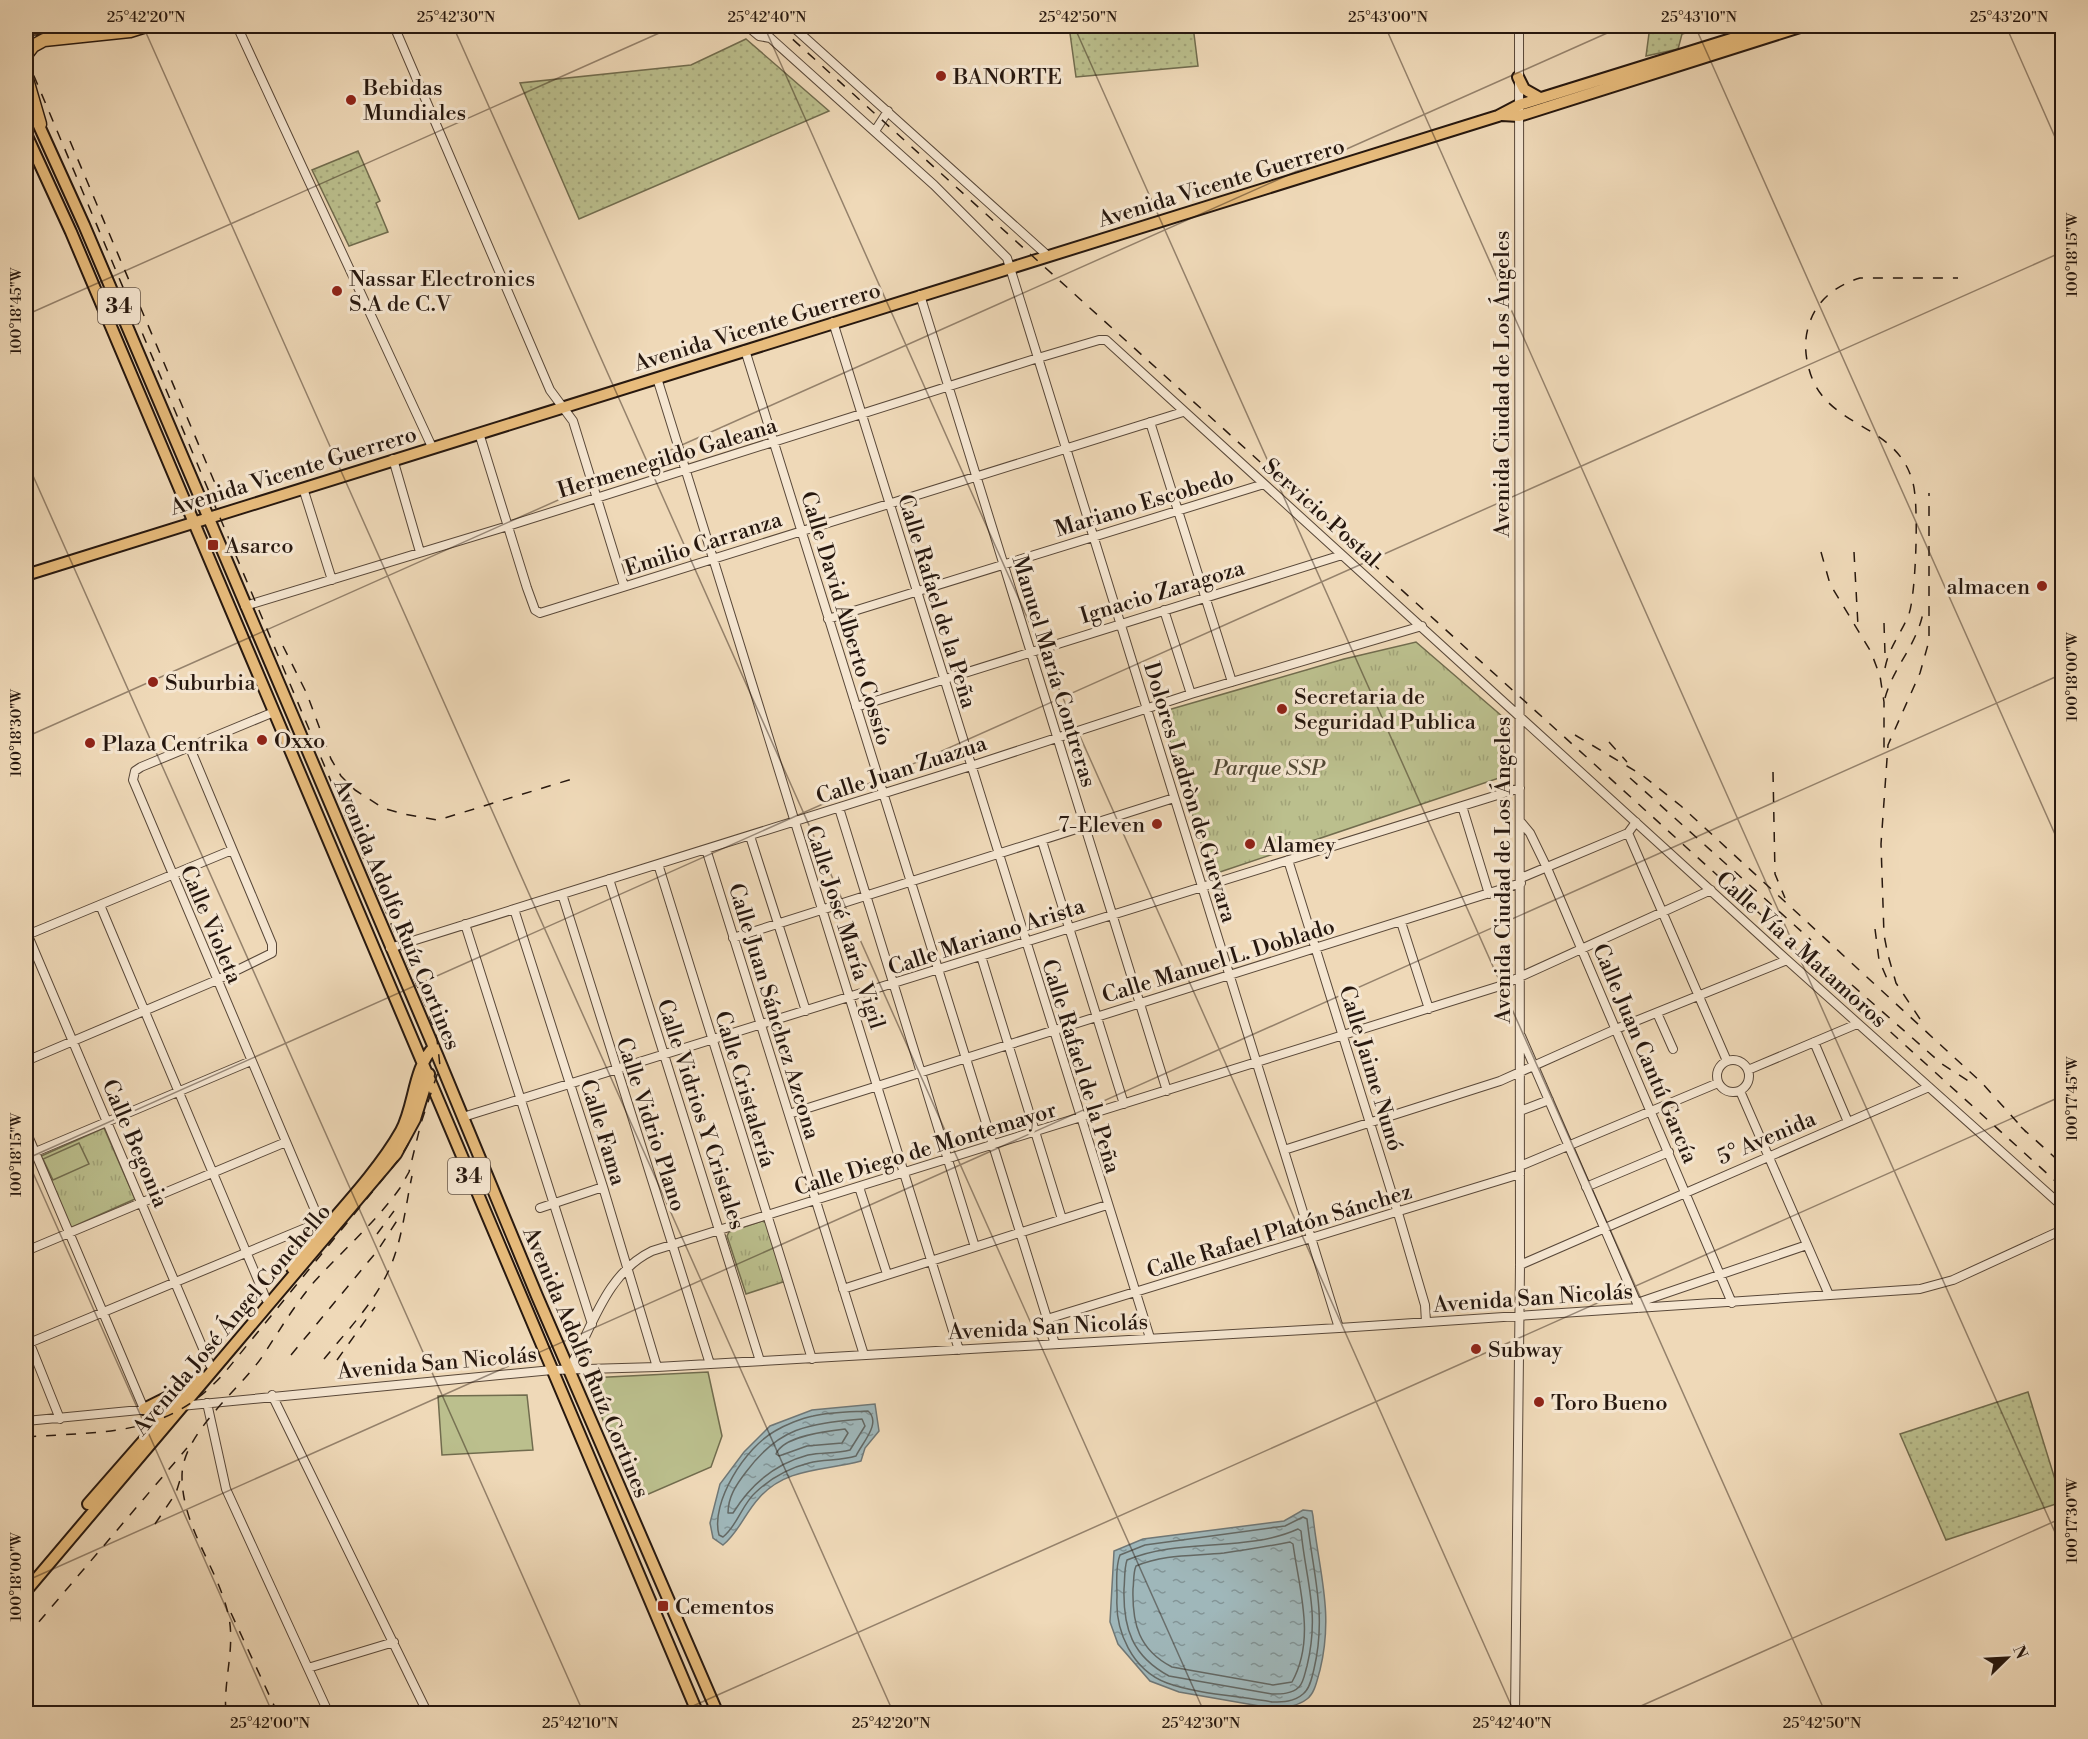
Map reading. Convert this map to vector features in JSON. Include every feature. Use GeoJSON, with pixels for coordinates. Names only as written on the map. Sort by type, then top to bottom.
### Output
{"type":"FeatureCollection","features":[{"type":"Feature","properties":{"kind":"highway"},"geometry":{"type":"LineString","coordinates":[[26,30],[60,26]]}},
{"type":"Feature","properties":{"kind":"highway"},"geometry":{"type":"LineString","coordinates":[[26,55],[33,46],[44,40],[130,31],[146,26]]}},
{"type":"Feature","properties":{"kind":"highway"},"geometry":{"type":"LineString","coordinates":[[26,76],[40,124]]}},
{"type":"Feature","properties":{"kind":"main road","name":"Avenida Vicente Guerrero"},"geometry":{"type":"LineString","coordinates":[[1519,110],[1540,98],[1773,26]]}},
{"type":"Feature","properties":{"kind":"main road","name":"Avenida Vicente Guerrero"},"geometry":{"type":"LineString","coordinates":[[26,575],[1501,115],[1803,26]]}},
{"type":"Feature","properties":{"kind":"main road"},"geometry":{"type":"LineString","coordinates":[[1518,77],[1524,89],[1540,98]]}},
{"type":"Feature","properties":{"kind":"main road","name":"Avenida Adolfo Ruíz Cortines"},"geometry":{"type":"LineString","coordinates":[[26,97],[40,124],[390,948],[414,999],[569,1370],[718,1713]]}},
{"type":"Feature","properties":{"kind":"main road","name":"Avenida Adolfo Ruíz Cortines"},"geometry":{"type":"LineString","coordinates":[[26,134],[71,232],[698,1713]]}},
{"type":"Feature","properties":{"kind":"main road"},"geometry":{"type":"LineString","coordinates":[[399,1007],[408,1008],[414,999]]}},
{"type":"Feature","properties":{"kind":"main road","name":"Avenida José Ángel Conchello"},"geometry":{"type":"LineString","coordinates":[[26,1580],[266,1299],[323,1225],[397,1138],[411,1108],[423,1063],[436,1052]]}},
{"type":"Feature","properties":{"kind":"main road","name":"Avenida José Ángel Conchello"},"geometry":{"type":"LineString","coordinates":[[26,1590],[396,1154],[415,1119],[436,1052]]}},
{"type":"Feature","properties":{"kind":"main road"},"geometry":{"type":"LineString","coordinates":[[460,1154],[467,1148],[476,1149]]}},
{"type":"Feature","properties":{"kind":"main road"},"geometry":{"type":"LineString","coordinates":[[144,1409],[195,1382]]}},
{"type":"Feature","properties":{"kind":"street"},"geometry":{"type":"LineString","coordinates":[[237,26],[432,447]]}},
{"type":"Feature","properties":{"kind":"street"},"geometry":{"type":"LineString","coordinates":[[394,26],[550,390],[573,421],[624,586]]}},
{"type":"Feature","properties":{"kind":"street"},"geometry":{"type":"LineString","coordinates":[[747,26],[759,36],[770,38]]}},
{"type":"Feature","properties":{"kind":"street"},"geometry":{"type":"LineString","coordinates":[[757,26],[770,38]]}},
{"type":"Feature","properties":{"kind":"street"},"geometry":{"type":"LineString","coordinates":[[792,26],[1048,256]]}},
{"type":"Feature","properties":{"kind":"street","name":"Avenida Ciudad de Los Ángeles"},"geometry":{"type":"LineString","coordinates":[[1515,1713],[1520,1316],[1519,26]]}},
{"type":"Feature","properties":{"kind":"street","name":"Dolores Ladròn de Guevara"},"geometry":{"type":"LineString","coordinates":[[770,38],[875,131],[998,246],[1011,267],[1119,624],[1339,1328]]}},
{"type":"Feature","properties":{"kind":"street"},"geometry":{"type":"LineString","coordinates":[[875,131],[888,111]]}},
{"type":"Feature","properties":{"kind":"street","name":"Manuel María Contreras"},"geometry":{"type":"LineString","coordinates":[[920,295],[1167,1091]]}},
{"type":"Feature","properties":{"kind":"street","name":"Calle Rafael de la Peña"},"geometry":{"type":"LineString","coordinates":[[833,322],[1150,1338]]}},
{"type":"Feature","properties":{"kind":"street","name":"Servicio Postal"},"geometry":{"type":"LineString","coordinates":[[1099,340],[1113,344],[1184,412],[1520,715]]}},
{"type":"Feature","properties":{"kind":"street","name":"Hermenegildo Galeana"},"geometry":{"type":"LineString","coordinates":[[245,606],[685,471],[1099,340]]}},
{"type":"Feature","properties":{"kind":"street","name":"Calle David Alberto Cossío"},"geometry":{"type":"LineString","coordinates":[[745,350],[909,882],[1055,1344]]}},
{"type":"Feature","properties":{"kind":"street","name":"Calle José María Vigil"},"geometry":{"type":"LineString","coordinates":[[657,378],[959,1350]]}},
{"type":"Feature","properties":{"kind":"street","name":"Emilio Carranza"},"geometry":{"type":"LineString","coordinates":[[508,526],[535,610],[543,612],[1184,412]]}},
{"type":"Feature","properties":{"kind":"street"},"geometry":{"type":"LineString","coordinates":[[1150,423],[1232,682]]}},
{"type":"Feature","properties":{"kind":"street"},"geometry":{"type":"LineString","coordinates":[[479,433],[508,526]]}},
{"type":"Feature","properties":{"kind":"street"},"geometry":{"type":"LineString","coordinates":[[393,459],[420,552]]}},
{"type":"Feature","properties":{"kind":"street","name":"Mariano Escobedo"},"geometry":{"type":"LineString","coordinates":[[828,619],[1264,484]]}},
{"type":"Feature","properties":{"kind":"street"},"geometry":{"type":"LineString","coordinates":[[303,488],[332,580]]}},
{"type":"Feature","properties":{"kind":"street","name":"Ignacio Zaragoza"},"geometry":{"type":"LineString","coordinates":[[856,707],[1204,596],[1342,555]]}},
{"type":"Feature","properties":{"kind":"street"},"geometry":{"type":"LineString","coordinates":[[1164,610],[1191,694]]}},
{"type":"Feature","properties":{"kind":"street","name":"Calle Juan Zuazua"},"geometry":{"type":"LineString","coordinates":[[390,948],[839,808],[1191,694],[1422,626]]}},
{"type":"Feature","properties":{"kind":"street","name":"Calle Violeta"},"geometry":{"type":"LineString","coordinates":[[274,712],[141,767],[133,775],[134,785],[323,1225]]}},
{"type":"Feature","properties":{"kind":"street","name":"Calle Vía a Matamoros"},"geometry":{"type":"LineString","coordinates":[[1520,715],[1857,1024],[2062,1206]]}},
{"type":"Feature","properties":{"kind":"street"},"geometry":{"type":"LineString","coordinates":[[26,1061],[217,980],[269,956],[273,951],[190,747]]}},
{"type":"Feature","properties":{"kind":"street","name":"Calle Mariano Arista"},"geometry":{"type":"LineString","coordinates":[[463,1118],[1520,788]]}},
{"type":"Feature","properties":{"kind":"street"},"geometry":{"type":"LineString","coordinates":[[733,938],[1174,798]]}},
{"type":"Feature","properties":{"kind":"street"},"geometry":{"type":"LineString","coordinates":[[1462,806],[1489,894]]}},
{"type":"Feature","properties":{"kind":"street","name":"Calle José María Vigil"},"geometry":{"type":"LineString","coordinates":[[839,808],[975,1247]]}},
{"type":"Feature","properties":{"kind":"street","name":"Calle Juan Cantú García"},"geometry":{"type":"LineString","coordinates":[[1520,821],[1530,833],[1547,868],[1653,1112],[1732,1303]]}},
{"type":"Feature","properties":{"kind":"street"},"geometry":{"type":"LineString","coordinates":[[1636,822],[1628,833],[1727,1061]]}},
{"type":"Feature","properties":{"kind":"street","name":"Calle Manuel L. Doblado"},"geometry":{"type":"LineString","coordinates":[[789,1114],[1489,894],[1628,833]]}},
{"type":"Feature","properties":{"kind":"street"},"geometry":{"type":"LineString","coordinates":[[750,836],[806,1011]]}},
{"type":"Feature","properties":{"kind":"street"},"geometry":{"type":"LineString","coordinates":[[1042,841],[1124,1104]]}},
{"type":"Feature","properties":{"kind":"street","name":"Calle Juan Sánchez Azcona"},"geometry":{"type":"LineString","coordinates":[[706,849],[864,1355]]}},
{"type":"Feature","properties":{"kind":"street"},"geometry":{"type":"LineString","coordinates":[[26,933],[232,850]]}},
{"type":"Feature","properties":{"kind":"street","name":"Calle Jaime Nunó"},"geometry":{"type":"LineString","coordinates":[[1287,860],[1398,1213],[1425,1305],[1426,1322]]}},
{"type":"Feature","properties":{"kind":"street","name":"Calle Cristalería"},"geometry":{"type":"LineString","coordinates":[[658,864],[812,1359]]}},
{"type":"Feature","properties":{"kind":"street","name":"Calle Vidrios Y Cristales"},"geometry":{"type":"LineString","coordinates":[[609,879],[760,1360]]}},
{"type":"Feature","properties":{"kind":"street","name":"Calle Diego de Montemayor"},"geometry":{"type":"LineString","coordinates":[[569,1370],[616,1280],[627,1268],[644,1256],[672,1245],[1429,1009],[1520,977],[1663,914],[1711,890]]}},
{"type":"Feature","properties":{"kind":"street","name":"Calle Vidrio Plano"},"geometry":{"type":"LineString","coordinates":[[562,894],[710,1364]]}},
{"type":"Feature","properties":{"kind":"street"},"geometry":{"type":"LineString","coordinates":[[100,905],[266,1299]]}},
{"type":"Feature","properties":{"kind":"street","name":"Calle Fama"},"geometry":{"type":"LineString","coordinates":[[514,909],[603,1187],[657,1367]]}},
{"type":"Feature","properties":{"kind":"street"},"geometry":{"type":"LineString","coordinates":[[1401,922],[1429,1009]]}},
{"type":"Feature","properties":{"kind":"street"},"geometry":{"type":"LineString","coordinates":[[465,924],[592,1324]]}},
{"type":"Feature","properties":{"kind":"street","name":"Calle Begonia"},"geometry":{"type":"LineString","coordinates":[[26,933],[210,1365]]}},
{"type":"Feature","properties":{"kind":"street"},"geometry":{"type":"LineString","coordinates":[[981,956],[1062,1219]]}},
{"type":"Feature","properties":{"kind":"street"},"geometry":{"type":"LineString","coordinates":[[1284,1150],[1500,1081],[1616,1029],[1787,960]]}},
{"type":"Feature","properties":{"kind":"street"},"geometry":{"type":"LineString","coordinates":[[1657,1013],[1673,1048]]}},
{"type":"Feature","properties":{"kind":"street"},"geometry":{"type":"LineString","coordinates":[[1748,1070],[1857,1024]]}},
{"type":"Feature","properties":{"kind":"street"},"geometry":{"type":"LineString","coordinates":[[1520,1035],[1638,1305],[1807,1245]]}},
{"type":"Feature","properties":{"kind":"street"},"geometry":{"type":"LineString","coordinates":[[1814,1042],[1848,1122]]}},
{"type":"Feature","properties":{"kind":"street"},"geometry":{"type":"LineString","coordinates":[[26,1156],[251,1061]]}},
{"type":"Feature","properties":{"kind":"street"},"geometry":{"type":"LineString","coordinates":[[1727,1061],[1738,1061],[1748,1070],[1747,1084],[1740,1091],[1730,1092],[1718,1083],[1719,1068],[1727,1061]]}},
{"type":"Feature","properties":{"kind":"street","name":"Calle Rafael Platón Sánchez"},"geometry":{"type":"LineString","coordinates":[[1047,1319],[1398,1213],[1520,1170],[1718,1083]]}},
{"type":"Feature","properties":{"kind":"street","name":"5° Avenida"},"geometry":{"type":"LineString","coordinates":[[1520,1265],[1929,1087]]}},
{"type":"Feature","properties":{"kind":"street"},"geometry":{"type":"LineString","coordinates":[[1740,1091],[1829,1295]]}},
{"type":"Feature","properties":{"kind":"street"},"geometry":{"type":"LineString","coordinates":[[1520,1111],[1549,1100]]}},
{"type":"Feature","properties":{"kind":"street"},"geometry":{"type":"LineString","coordinates":[[26,1131],[144,1409]]}},
{"type":"Feature","properties":{"kind":"street"},"geometry":{"type":"LineString","coordinates":[[26,1251],[286,1142]]}},
{"type":"Feature","properties":{"kind":"street"},"geometry":{"type":"LineString","coordinates":[[1586,1187],[1669,1152]]}},
{"type":"Feature","properties":{"kind":"street"},"geometry":{"type":"LineString","coordinates":[[540,1208],[603,1187]]}},
{"type":"Feature","properties":{"kind":"street"},"geometry":{"type":"LineString","coordinates":[[859,1187],[887,1275]]}},
{"type":"Feature","properties":{"kind":"street"},"geometry":{"type":"LineString","coordinates":[[843,1289],[1107,1205]]}},
{"type":"Feature","properties":{"kind":"street"},"geometry":{"type":"LineString","coordinates":[[29,1343],[247,1252],[323,1225]]}},
{"type":"Feature","properties":{"kind":"street","name":"Avenida San Nicolás"},"geometry":{"type":"LineString","coordinates":[[26,1421],[272,1395],[552,1370],[812,1359],[1339,1328],[1520,1316],[1638,1305],[1732,1303],[1936,1286],[2062,1230]]}},
{"type":"Feature","properties":{"kind":"street"},"geometry":{"type":"LineString","coordinates":[[26,1334],[60,1419]]}},
{"type":"Feature","properties":{"kind":"street"},"geometry":{"type":"LineString","coordinates":[[272,1395],[428,1713]]}},
{"type":"Feature","properties":{"kind":"street"},"geometry":{"type":"LineString","coordinates":[[207,1403],[226,1489],[329,1713]]}},
{"type":"Feature","properties":{"kind":"street"},"geometry":{"type":"LineString","coordinates":[[308,1668],[394,1642]]}},
{"type":"Feature","properties":{"kind":"green space"},"geometry":{"type":"Polygon","coordinates":[[[1069,26],[1193,26],[1198,66],[1076,77],[1069,26]]]}},
{"type":"Feature","properties":{"kind":"green space"},"geometry":{"type":"Polygon","coordinates":[[[1650,26],[1711,26],[1682,34],[1678,49],[1646,56],[1650,26]]]}},
{"type":"Feature","properties":{"kind":"green space"},"geometry":{"type":"Polygon","coordinates":[[[746,39],[829,111],[579,219],[520,83],[691,65],[746,39]]]}},
{"type":"Feature","properties":{"kind":"green space"},"geometry":{"type":"Polygon","coordinates":[[[358,151],[380,201],[376,203],[388,232],[349,246],[312,170],[358,151]]]}},
{"type":"Feature","properties":{"kind":"green space","name":"Parque SSP"},"geometry":{"type":"Polygon","coordinates":[[[1416,642],[1510,723],[1511,774],[1211,875],[1161,712],[1344,659],[1416,642]]]}},
{"type":"Feature","properties":{"kind":"green space"},"geometry":{"type":"Polygon","coordinates":[[[104,1128],[135,1199],[70,1228],[39,1157],[104,1128]]]}},
{"type":"Feature","properties":{"kind":"green space"},"geometry":{"type":"Polygon","coordinates":[[[79,1143],[89,1164],[53,1180],[43,1159],[79,1143]]]}},
{"type":"Feature","properties":{"kind":"green space"},"geometry":{"type":"Polygon","coordinates":[[[762,1221],[767,1223],[786,1281],[746,1294],[727,1236],[729,1232],[762,1221]]]}},
{"type":"Feature","properties":{"kind":"green space"},"geometry":{"type":"Polygon","coordinates":[[[708,1372],[722,1436],[711,1467],[637,1499],[587,1383],[589,1378],[708,1372]]]}},
{"type":"Feature","properties":{"kind":"green space"},"geometry":{"type":"Polygon","coordinates":[[[2028,1392],[2062,1502],[1946,1540],[1900,1434],[2028,1392]]]}},
{"type":"Feature","properties":{"kind":"green space"},"geometry":{"type":"Polygon","coordinates":[[[527,1395],[533,1450],[442,1455],[438,1396],[527,1395]]]}},
{"type":"Feature","properties":{"kind":"water"},"geometry":{"type":"Polygon","coordinates":[[[875,1404],[879,1431],[865,1448],[861,1461],[794,1475],[781,1481],[759,1498],[723,1545],[713,1538],[710,1523],[720,1484],[744,1452],[770,1426],[812,1410],[875,1404]]]}},
{"type":"Feature","properties":{"kind":"water"},"geometry":{"type":"Polygon","coordinates":[[[1303,1510],[1312,1511],[1326,1611],[1324,1649],[1317,1682],[1310,1696],[1294,1705],[1271,1708],[1179,1692],[1150,1681],[1118,1644],[1110,1622],[1114,1551],[1143,1539],[1284,1521],[1303,1510]]]}},
{"type":"Feature","properties":{"kind":"railway"},"geometry":{"type":"LineString","coordinates":[[778,26],[2062,1187]]}},
{"type":"Feature","properties":{"kind":"railway"},"geometry":{"type":"LineString","coordinates":[[26,57],[429,1014],[437,1039],[440,1066],[421,1123],[409,1172],[400,1188],[380,1213],[314,1282],[262,1357],[201,1429],[184,1460],[182,1476],[188,1514],[217,1582],[229,1618],[231,1642],[226,1714]]}},
{"type":"Feature","properties":{"kind":"railway"},"geometry":{"type":"LineString","coordinates":[[70,141],[217,488]]}},
{"type":"Feature","properties":{"kind":"railway"},"geometry":{"type":"LineString","coordinates":[[1885,668],[1889,654],[1909,614],[1911,603],[1916,528],[1913,483],[1905,463],[1892,448],[1845,416],[1817,389],[1809,369],[1806,336],[1812,316],[1822,301],[1836,289],[1851,281],[1860,278],[1958,278]]}},
{"type":"Feature","properties":{"kind":"railway"},"geometry":{"type":"LineString","coordinates":[[1920,1019],[1896,983],[1888,955],[1884,935],[1881,844],[1888,745],[1920,673],[1929,641],[1929,493]]}},
{"type":"Feature","properties":{"kind":"railway"},"geometry":{"type":"LineString","coordinates":[[1821,552],[1830,584],[1871,652],[1880,676],[1884,702],[1884,748]]}},
{"type":"Feature","properties":{"kind":"railway"},"geometry":{"type":"LineString","coordinates":[[1854,552],[1858,626]]}},
{"type":"Feature","properties":{"kind":"railway"},"geometry":{"type":"LineString","coordinates":[[1885,698],[1894,675],[1917,633],[1924,608]]}},
{"type":"Feature","properties":{"kind":"railway"},"geometry":{"type":"LineString","coordinates":[[1884,623],[1885,654]]}},
{"type":"Feature","properties":{"kind":"railway"},"geometry":{"type":"LineString","coordinates":[[283,646],[307,694],[331,759],[341,776],[355,790],[383,808],[438,820],[572,779]]}},
{"type":"Feature","properties":{"kind":"railway"},"geometry":{"type":"LineString","coordinates":[[1575,735],[1642,775],[1681,806],[1982,1083],[2026,1132]]}},
{"type":"Feature","properties":{"kind":"railway"},"geometry":{"type":"LineString","coordinates":[[1609,742],[1627,762]]}},
{"type":"Feature","properties":{"kind":"railway"},"geometry":{"type":"LineString","coordinates":[[1773,772],[1775,874],[1785,898]]}},
{"type":"Feature","properties":{"kind":"railway"},"geometry":{"type":"LineString","coordinates":[[1630,778],[1811,940]]}},
{"type":"Feature","properties":{"kind":"railway"},"geometry":{"type":"LineString","coordinates":[[1875,929],[1879,960],[1888,981]]}},
{"type":"Feature","properties":{"kind":"railway"},"geometry":{"type":"LineString","coordinates":[[1852,985],[1942,1064],[1970,1082]]}},
{"type":"Feature","properties":{"kind":"railway"},"geometry":{"type":"LineString","coordinates":[[2021,1127],[2062,1164]]}},
{"type":"Feature","properties":{"kind":"railway"},"geometry":{"type":"LineString","coordinates":[[26,1437],[83,1434],[134,1427],[158,1420],[182,1409],[204,1393],[226,1371],[400,1158],[413,1136]]}},
{"type":"Feature","properties":{"kind":"railway"},"geometry":{"type":"LineString","coordinates":[[324,1359],[366,1307],[387,1274],[400,1238],[412,1176]]}},
{"type":"Feature","properties":{"kind":"railway"},"geometry":{"type":"LineString","coordinates":[[377,1234],[394,1211]]}},
{"type":"Feature","properties":{"kind":"railway"},"geometry":{"type":"LineString","coordinates":[[291,1355],[378,1250],[400,1216]]}},
{"type":"Feature","properties":{"kind":"railway"},"geometry":{"type":"LineString","coordinates":[[337,1360],[375,1307]]}},
{"type":"Feature","properties":{"kind":"railway"},"geometry":{"type":"LineString","coordinates":[[26,1637],[187,1448]]}},
{"type":"Feature","properties":{"kind":"railway"},"geometry":{"type":"LineString","coordinates":[[155,1524],[176,1493],[180,1480]]}},
{"type":"Feature","properties":{"kind":"railway"},"geometry":{"type":"LineString","coordinates":[[231,1613],[278,1714]]}},
{"type":"Feature","properties":{"kind":"place","name":"BANORTE"},"geometry":{"type":"Point","coordinates":[941,76]}},
{"type":"Feature","properties":{"kind":"place","name":"Bebidas Mundiales"},"geometry":{"type":"Point","coordinates":[351,100]}},
{"type":"Feature","properties":{"kind":"place","name":"Nassar Electronics S.A de C.V"},"geometry":{"type":"Point","coordinates":[337,291]}},
{"type":"Feature","properties":{"kind":"place","name":"Asarco"},"geometry":{"type":"Point","coordinates":[213,545]}},
{"type":"Feature","properties":{"kind":"place","name":"almacen"},"geometry":{"type":"Point","coordinates":[2042,586]}},
{"type":"Feature","properties":{"kind":"place","name":"Suburbia"},"geometry":{"type":"Point","coordinates":[153,682]}},
{"type":"Feature","properties":{"kind":"place","name":"Secretaria de Seguridad Publica"},"geometry":{"type":"Point","coordinates":[1282,709]}},
{"type":"Feature","properties":{"kind":"place","name":"Oxxo"},"geometry":{"type":"Point","coordinates":[262,740]}},
{"type":"Feature","properties":{"kind":"place","name":"Plaza Centrika"},"geometry":{"type":"Point","coordinates":[90,743]}},
{"type":"Feature","properties":{"kind":"place","name":"7-Eleven"},"geometry":{"type":"Point","coordinates":[1157,824]}},
{"type":"Feature","properties":{"kind":"place","name":"Alamey"},"geometry":{"type":"Point","coordinates":[1250,844]}},
{"type":"Feature","properties":{"kind":"place","name":"Subway"},"geometry":{"type":"Point","coordinates":[1476,1349]}},
{"type":"Feature","properties":{"kind":"place","name":"Toro Bueno"},"geometry":{"type":"Point","coordinates":[1539,1402]}},
{"type":"Feature","properties":{"kind":"place","name":"Cementos"},"geometry":{"type":"Point","coordinates":[663,1606]}}]}
